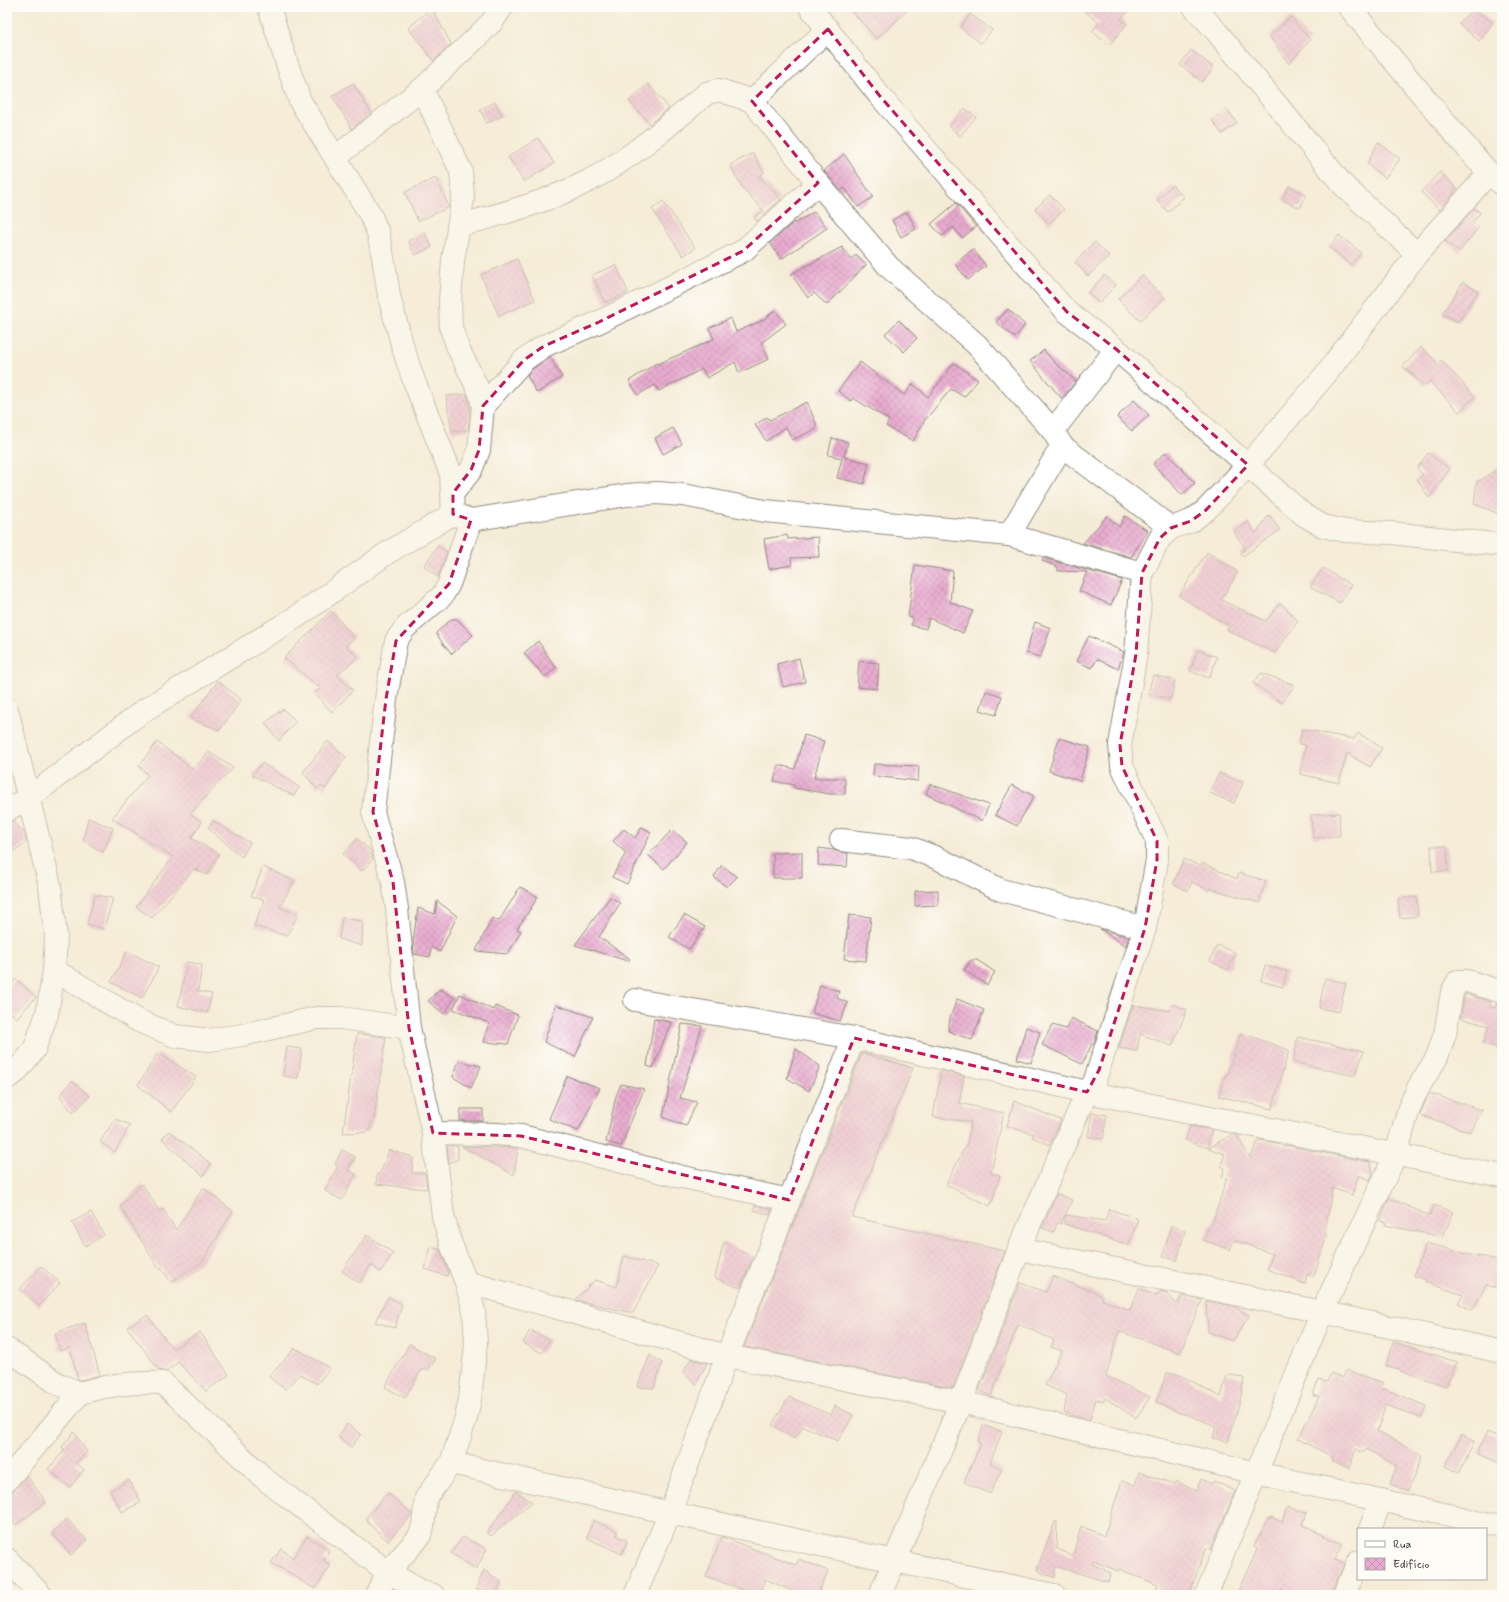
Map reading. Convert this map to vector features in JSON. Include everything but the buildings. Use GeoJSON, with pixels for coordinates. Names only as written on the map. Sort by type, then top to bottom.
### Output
{"type":"FeatureCollection","features":[{"type":"Feature","properties":{"kind":"street"},"geometry":{"type":"LineString","coordinates":[[269,7],[300,101],[370,214],[378,232],[384,257],[389,296],[403,348],[414,381],[451,474],[459,509]]}},
{"type":"Feature","properties":{"kind":"street"},"geometry":{"type":"LineString","coordinates":[[336,157],[422,89],[492,22],[502,7]]}},
{"type":"Feature","properties":{"kind":"street"},"geometry":{"type":"LineString","coordinates":[[810,7],[879,95],[1067,312],[1116,349],[1304,515],[1323,526],[1345,531],[1391,533],[1502,545]]}},
{"type":"Feature","properties":{"kind":"street"},"geometry":{"type":"LineString","coordinates":[[1194,7],[1216,31],[1343,185],[1417,254]]}},
{"type":"Feature","properties":{"kind":"street"},"geometry":{"type":"LineString","coordinates":[[880,1595],[961,1402],[1019,1249],[1087,1092],[1094,1083],[1145,928],[1158,860],[1157,841],[1122,766],[1120,745],[1136,654],[1142,573],[1160,538],[1170,528],[1191,521],[1206,510],[1248,465],[1326,374],[1417,254],[1495,179],[1349,7]]}},
{"type":"Feature","properties":{"kind":"street"},"geometry":{"type":"LineString","coordinates":[[752,102],[828,29]]}},
{"type":"Feature","properties":{"kind":"street"},"geometry":{"type":"LineString","coordinates":[[376,1595],[388,1572],[419,1537],[423,1526],[426,1498],[451,1463],[466,1418],[470,1399],[476,1344],[474,1311],[466,1282],[451,1244],[443,1216],[433,1133],[409,1028],[393,882],[373,812],[386,699],[396,641],[405,628],[442,596],[450,584],[459,509],[479,450],[483,406],[480,393],[458,348],[451,328],[450,301],[452,268],[462,197],[461,171],[422,89]]}},
{"type":"Feature","properties":{"kind":"street"},"geometry":{"type":"LineString","coordinates":[[458,226],[524,208],[574,188],[604,172],[638,149],[706,93],[719,90],[752,102],[818,183],[889,266],[977,345],[1058,438],[1170,528]]}},
{"type":"Feature","properties":{"kind":"street"},"geometry":{"type":"LineString","coordinates":[[483,406],[524,360],[544,346],[599,322],[743,251],[818,183]]}},
{"type":"Feature","properties":{"kind":"street"},"geometry":{"type":"LineString","coordinates":[[1009,535],[1058,438],[1116,349]]}},
{"type":"Feature","properties":{"kind":"street"},"geometry":{"type":"LineString","coordinates":[[7,810],[30,797],[142,711],[298,616],[387,553],[459,509],[657,493],[683,496],[765,512],[1009,535],[1142,573]]}},
{"type":"Feature","properties":{"kind":"street"},"geometry":{"type":"LineString","coordinates":[[7,710],[30,797],[50,886],[56,937],[54,970],[47,1014],[34,1050],[15,1073],[7,1078]]}},
{"type":"Feature","properties":{"kind":"street"},"geometry":{"type":"LineString","coordinates":[[841,840],[911,848],[938,858],[1001,890],[1145,928]]}},
{"type":"Feature","properties":{"kind":"street"},"geometry":{"type":"LineString","coordinates":[[54,970],[139,1021],[175,1036],[209,1040],[242,1035],[316,1018],[340,1018],[409,1028]]}},
{"type":"Feature","properties":{"kind":"street"},"geometry":{"type":"LineString","coordinates":[[1206,1595],[1322,1312],[1396,1154],[1409,1108],[1418,1088],[1437,1057],[1445,1034],[1452,992],[1458,981],[1467,981],[1502,992]]}},
{"type":"Feature","properties":{"kind":"street"},"geometry":{"type":"LineString","coordinates":[[636,1000],[854,1038],[1087,1092],[1502,1176]]}},
{"type":"Feature","properties":{"kind":"street"},"geometry":{"type":"LineString","coordinates":[[635,1595],[670,1513],[727,1356],[854,1038]]}},
{"type":"Feature","properties":{"kind":"street"},"geometry":{"type":"LineString","coordinates":[[433,1133],[521,1136],[678,1176],[789,1200]]}},
{"type":"Feature","properties":{"kind":"street"},"geometry":{"type":"LineString","coordinates":[[1019,1249],[1322,1312],[1502,1352]]}},
{"type":"Feature","properties":{"kind":"street"},"geometry":{"type":"LineString","coordinates":[[466,1282],[727,1356],[961,1402],[1256,1473],[1484,1524],[1502,1525]]}},
{"type":"Feature","properties":{"kind":"street"},"geometry":{"type":"LineString","coordinates":[[8,1351],[58,1384],[80,1393]]}},
{"type":"Feature","properties":{"kind":"street"},"geometry":{"type":"LineString","coordinates":[[7,1480],[80,1393],[95,1388],[152,1382],[163,1383],[267,1481],[388,1572],[425,1593],[433,1595]]}},
{"type":"Feature","properties":{"kind":"street"},"geometry":{"type":"LineString","coordinates":[[451,1463],[670,1513],[1054,1595]]}},
{"type":"Feature","properties":{"kind":"street"},"geometry":{"type":"LineString","coordinates":[[1370,1528],[1382,1500]]}},
{"type":"Feature","properties":{"kind":"street"},"geometry":{"type":"LineString","coordinates":[[7,1559],[41,1595]]}},
{"type":"Feature","properties":{"kind":"street"},"geometry":{"type":"LineString","coordinates":[[1345,1595],[1357,1564]]}},
{"type":"Feature","properties":{"kind":"highlighted area"},"geometry":{"type":"Polygon","coordinates":[[[828,29],[879,95],[1067,312],[1116,349],[1248,465],[1206,510],[1191,521],[1171,528],[1160,538],[1142,573],[1136,654],[1120,745],[1122,766],[1157,841],[1157,860],[1145,928],[1099,1070],[1087,1092],[854,1038],[789,1200],[521,1136],[433,1133],[409,1028],[393,882],[373,812],[386,699],[396,641],[449,584],[471,520],[453,514],[453,493],[471,470],[479,450],[483,406],[524,360],[544,346],[599,322],[743,251],[818,183],[752,101],[828,29]]]}}]}
